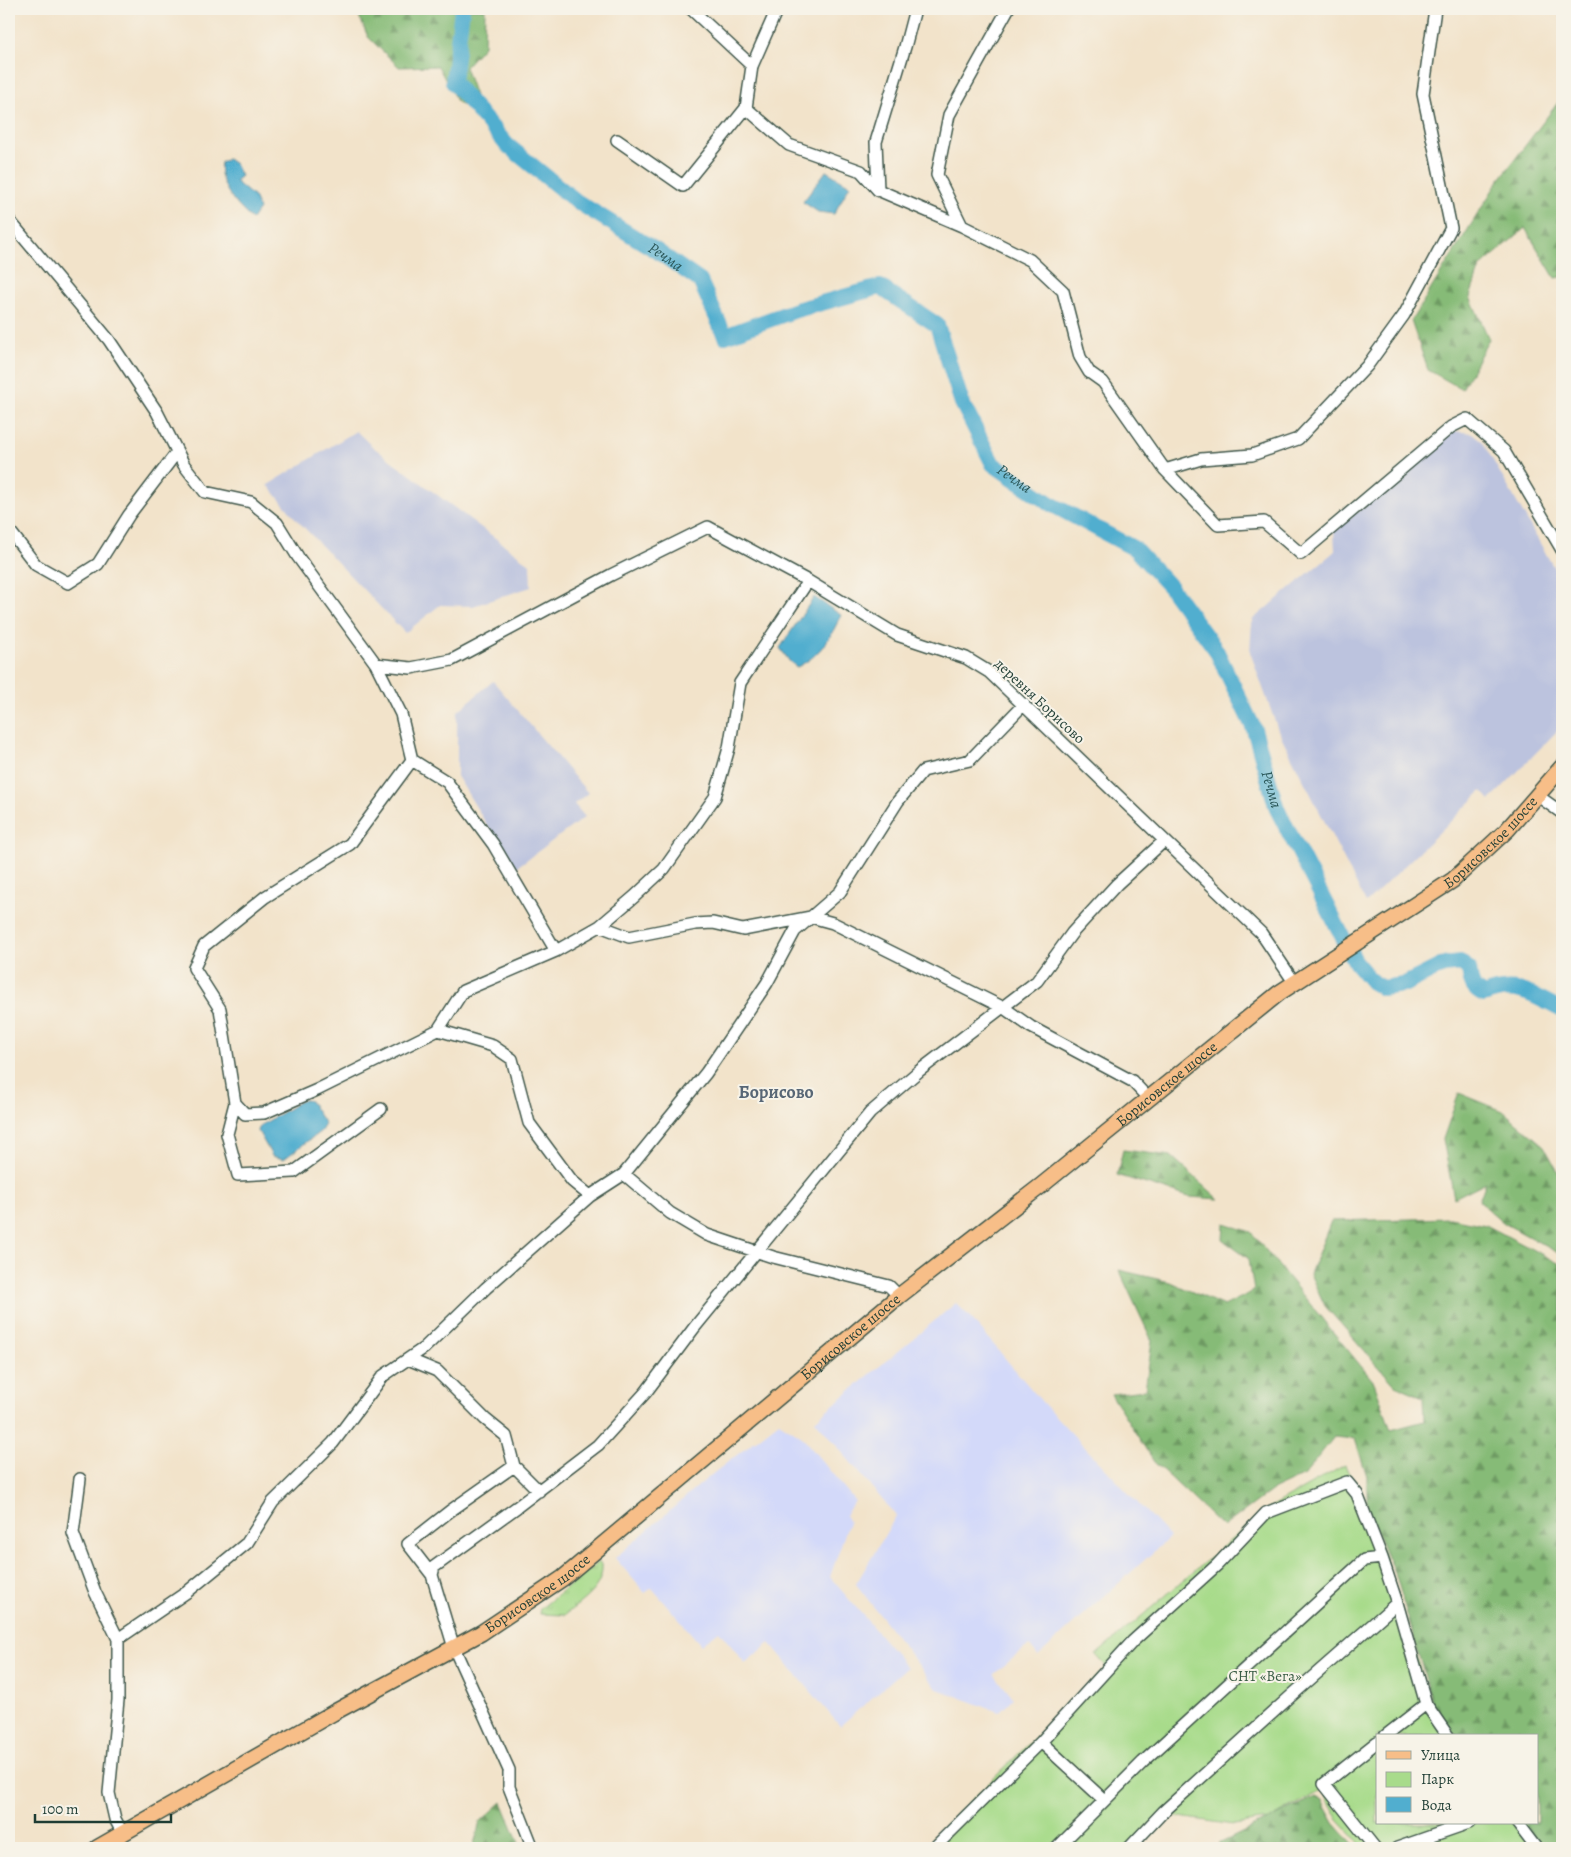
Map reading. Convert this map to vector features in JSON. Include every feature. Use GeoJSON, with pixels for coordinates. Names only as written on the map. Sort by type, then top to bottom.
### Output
{"type":"FeatureCollection","features":[{"type":"Feature","properties":{"kind":"main road","name":"Борисовское шоссе"},"geometry":{"type":"LineString","coordinates":[[97,1848],[333,1713],[454,1648],[503,1619],[563,1578],[899,1296],[1042,1185],[1294,982],[1425,900],[1468,868],[1507,830],[1562,768]]}},
{"type":"Feature","properties":{"kind":"street"},"geometry":{"type":"LineString","coordinates":[[691,9],[752,66]]}},
{"type":"Feature","properties":{"kind":"street"},"geometry":{"type":"LineString","coordinates":[[617,140],[683,186],[746,108],[752,66],[777,9]]}},
{"type":"Feature","properties":{"kind":"street"},"geometry":{"type":"LineString","coordinates":[[878,190],[876,142],[915,9]]}},
{"type":"Feature","properties":{"kind":"street"},"geometry":{"type":"LineString","coordinates":[[962,226],[937,175],[949,115],[1008,9]]}},
{"type":"Feature","properties":{"kind":"street"},"geometry":{"type":"LineString","coordinates":[[1165,470],[1201,459],[1252,455],[1298,439],[1367,366],[1404,315],[1451,228],[1423,94],[1435,9]]}},
{"type":"Feature","properties":{"kind":"street"},"geometry":{"type":"LineString","coordinates":[[746,108],[789,145],[861,171],[878,190],[962,226],[1030,260],[1063,291],[1080,358],[1089,372],[1103,382],[1165,470],[1218,525],[1264,522],[1301,554],[1451,427],[1467,419],[1504,451],[1562,550]]}},
{"type":"Feature","properties":{"kind":"street"},"geometry":{"type":"LineString","coordinates":[[9,220],[109,340],[157,412],[184,465],[205,492],[251,502],[277,523],[298,557],[376,664],[400,714],[412,760],[448,782],[493,844],[556,951]]}},
{"type":"Feature","properties":{"kind":"street"},"geometry":{"type":"LineString","coordinates":[[9,530],[36,565],[68,583],[98,564],[129,515],[177,452]]}},
{"type":"Feature","properties":{"kind":"street","name":"деревня Борисово"},"geometry":{"type":"LineString","coordinates":[[376,664],[411,668],[452,660],[612,574],[623,571],[708,527],[808,581],[897,635],[966,658],[989,672],[1164,841],[1262,932],[1294,982]]}},
{"type":"Feature","properties":{"kind":"street"},"geometry":{"type":"LineString","coordinates":[[235,1103],[245,1114],[264,1113],[316,1090],[438,1030],[463,991],[556,951],[600,926],[664,869],[716,797],[729,748],[740,683],[808,581]]}},
{"type":"Feature","properties":{"kind":"street"},"geometry":{"type":"LineString","coordinates":[[118,1639],[187,1592],[247,1543],[273,1502],[333,1443],[383,1376],[424,1348],[486,1288],[590,1196],[624,1174],[706,1073],[767,983],[795,931],[840,892],[898,801],[923,770],[970,760],[1024,704]]}},
{"type":"Feature","properties":{"kind":"street"},"geometry":{"type":"LineString","coordinates":[[381,1109],[294,1172],[238,1175],[227,1134],[235,1103],[220,1009],[194,968],[204,946],[265,897],[350,844],[412,760]]}},
{"type":"Feature","properties":{"kind":"street"},"geometry":{"type":"LineString","coordinates":[[1538,796],[1562,813]]}},
{"type":"Feature","properties":{"kind":"street"},"geometry":{"type":"LineString","coordinates":[[432,1575],[434,1567],[539,1491],[598,1445],[646,1392],[694,1328],[870,1113],[919,1070],[1004,1008],[1037,981],[1072,933],[1117,884],[1164,841]]}},
{"type":"Feature","properties":{"kind":"street"},"geometry":{"type":"LineString","coordinates":[[600,926],[629,937],[694,924],[713,923],[743,930],[811,917],[833,923],[1004,1008],[1031,1027],[1132,1081],[1148,1098]]}},
{"type":"Feature","properties":{"kind":"street"},"geometry":{"type":"LineString","coordinates":[[438,1030],[492,1046],[512,1059],[529,1123],[572,1181],[590,1196]]}},
{"type":"Feature","properties":{"kind":"street"},"geometry":{"type":"LineString","coordinates":[[624,1174],[670,1213],[707,1235],[853,1278],[889,1286],[899,1296]]}},
{"type":"Feature","properties":{"kind":"street"},"geometry":{"type":"LineString","coordinates":[[408,1359],[437,1371],[485,1419],[506,1436],[514,1466],[539,1491]]}},
{"type":"Feature","properties":{"kind":"street"},"geometry":{"type":"LineString","coordinates":[[514,1466],[450,1511],[408,1544],[432,1575],[454,1648],[509,1770],[509,1788],[533,1848]]}},
{"type":"Feature","properties":{"kind":"street"},"geometry":{"type":"LineString","coordinates":[[80,1479],[73,1534],[95,1592],[118,1639],[118,1700],[109,1793],[115,1819],[123,1834]]}},
{"type":"Feature","properties":{"kind":"street"},"geometry":{"type":"LineString","coordinates":[[934,1848],[1041,1742],[1133,1641],[1217,1565],[1266,1513],[1348,1482],[1356,1494],[1382,1558],[1426,1704],[1447,1734]]}},
{"type":"Feature","properties":{"kind":"street"},"geometry":{"type":"LineString","coordinates":[[1057,1848],[1104,1800],[1364,1560],[1382,1558]]}},
{"type":"Feature","properties":{"kind":"street"},"geometry":{"type":"LineString","coordinates":[[1129,1848],[1163,1812],[1397,1604]]}},
{"type":"Feature","properties":{"kind":"street"},"geometry":{"type":"LineString","coordinates":[[1388,1734],[1426,1704]]}},
{"type":"Feature","properties":{"kind":"street"},"geometry":{"type":"LineString","coordinates":[[1041,1742],[1104,1800]]}},
{"type":"Feature","properties":{"kind":"street"},"geometry":{"type":"LineString","coordinates":[[1376,1743],[1324,1784],[1376,1848]]}},
{"type":"Feature","properties":{"kind":"street"},"geometry":{"type":"LineString","coordinates":[[1397,1848],[1466,1824]]}},
{"type":"Feature","properties":{"kind":"street"},"geometry":{"type":"LineString","coordinates":[[1518,1824],[1536,1848]]}},
{"type":"Feature","properties":{"kind":"shaded area"},"geometry":{"type":"Polygon","coordinates":[[[356,431],[373,447],[530,564],[531,587],[473,606],[440,605],[405,633],[296,519],[268,485],[356,431]]]}},
{"type":"Feature","properties":{"kind":"shaded area"},"geometry":{"type":"Polygon","coordinates":[[[1454,431],[1472,433],[1482,441],[1562,582],[1562,726],[1490,800],[1482,791],[1366,903],[1278,730],[1250,652],[1252,620],[1335,551],[1334,531],[1454,431]]]}},
{"type":"Feature","properties":{"kind":"shaded area"},"geometry":{"type":"Polygon","coordinates":[[[493,681],[588,793],[574,804],[585,817],[514,869],[457,776],[457,712],[493,681]]]}},
{"type":"Feature","properties":{"kind":"shaded area"},"geometry":{"type":"Polygon","coordinates":[[[956,1303],[1043,1403],[1170,1537],[1038,1656],[1029,1645],[994,1674],[1013,1698],[999,1712],[937,1689],[856,1584],[896,1516],[815,1420],[956,1303]]]}},
{"type":"Feature","properties":{"kind":"shaded area"},"geometry":{"type":"Polygon","coordinates":[[[779,1422],[802,1437],[855,1501],[845,1515],[849,1522],[830,1577],[907,1667],[840,1726],[770,1643],[745,1663],[719,1631],[701,1645],[652,1588],[645,1593],[615,1558],[710,1476],[779,1422]]]}},
{"type":"Feature","properties":{"kind":"green space"},"geometry":{"type":"Polygon","coordinates":[[[356,9],[485,9],[484,46],[465,67],[482,116],[457,102],[438,66],[399,67],[368,37],[356,9]]]}},
{"type":"Feature","properties":{"kind":"green space"},"geometry":{"type":"Polygon","coordinates":[[[1562,97],[1562,277],[1555,278],[1525,228],[1480,267],[1470,297],[1489,339],[1462,389],[1428,370],[1411,321],[1497,183],[1562,97]]]}},
{"type":"Feature","properties":{"kind":"green space"},"geometry":{"type":"Polygon","coordinates":[[[1459,1093],[1503,1111],[1544,1146],[1562,1179],[1562,1255],[1504,1223],[1479,1201],[1486,1182],[1454,1198],[1443,1139],[1459,1093]]]}},
{"type":"Feature","properties":{"kind":"green space"},"geometry":{"type":"Polygon","coordinates":[[[1123,1150],[1171,1156],[1219,1199],[1189,1197],[1117,1175],[1123,1150]]]}},
{"type":"Feature","properties":{"kind":"green space"},"geometry":{"type":"Polygon","coordinates":[[[1450,1218],[1486,1225],[1562,1265],[1562,1848],[1544,1848],[1525,1824],[1538,1824],[1538,1734],[1455,1734],[1433,1705],[1397,1579],[1367,1509],[1367,1476],[1355,1439],[1334,1437],[1304,1475],[1274,1489],[1223,1527],[1154,1462],[1111,1394],[1145,1390],[1152,1341],[1119,1270],[1170,1282],[1224,1306],[1254,1291],[1249,1259],[1223,1240],[1224,1223],[1251,1232],[1374,1382],[1391,1430],[1424,1421],[1423,1397],[1395,1385],[1325,1306],[1310,1274],[1331,1221],[1450,1218]]]}},
{"type":"Feature","properties":{"kind":"green space","name":"СНТ «Вега»"},"geometry":{"type":"Polygon","coordinates":[[[1345,1465],[1383,1552],[1432,1708],[1452,1734],[1376,1734],[1376,1824],[1524,1824],[1543,1848],[1364,1848],[1338,1820],[1322,1790],[1268,1820],[1234,1825],[1167,1815],[1136,1848],[923,1848],[1107,1667],[1096,1655],[1267,1509],[1345,1465]]]}},
{"type":"Feature","properties":{"kind":"green space"},"geometry":{"type":"Polygon","coordinates":[[[599,1562],[602,1564],[602,1573],[590,1594],[565,1615],[539,1614],[540,1609],[599,1562]]]}},
{"type":"Feature","properties":{"kind":"green space"},"geometry":{"type":"Polygon","coordinates":[[[1315,1797],[1322,1801],[1334,1823],[1356,1848],[1221,1848],[1219,1844],[1315,1797]]]}},
{"type":"Feature","properties":{"kind":"green space"},"geometry":{"type":"Polygon","coordinates":[[[502,1802],[519,1843],[516,1848],[473,1848],[480,1822],[502,1802]]]}},
{"type":"Feature","properties":{"kind":"water"},"geometry":{"type":"Polygon","coordinates":[[[228,159],[235,164],[241,176],[235,181],[254,197],[259,209],[252,219],[234,201],[225,186],[222,178],[221,162],[228,159]]]}},
{"type":"Feature","properties":{"kind":"water"},"geometry":{"type":"Polygon","coordinates":[[[826,171],[850,185],[834,214],[818,212],[803,202],[826,171]]]}},
{"type":"Feature","properties":{"kind":"water"},"geometry":{"type":"Polygon","coordinates":[[[814,597],[841,615],[824,645],[805,663],[797,667],[790,662],[780,648],[814,597]]]}},
{"type":"Feature","properties":{"kind":"water"},"geometry":{"type":"Polygon","coordinates":[[[304,1099],[310,1101],[325,1124],[321,1131],[284,1159],[272,1156],[258,1131],[260,1126],[304,1099]]]}},
{"type":"Feature","properties":{"kind":"waterway","name":"Речма"},"geometry":{"type":"LineString","coordinates":[[462,9],[453,82],[507,145],[576,201],[657,251],[700,281],[725,336],[796,310],[880,287],[937,325],[962,403],[993,464],[1049,503],[1135,549],[1170,587],[1216,650],[1254,729],[1277,809],[1356,963],[1372,982],[1382,988],[1403,985],[1443,965],[1461,963],[1469,969],[1474,988],[1484,995],[1506,989],[1515,990],[1533,995],[1562,1010]]}},
{"type":"Feature","properties":{"kind":"district","name":"Борисово"},"geometry":{"type":"Point","coordinates":[776,1092]}}]}
